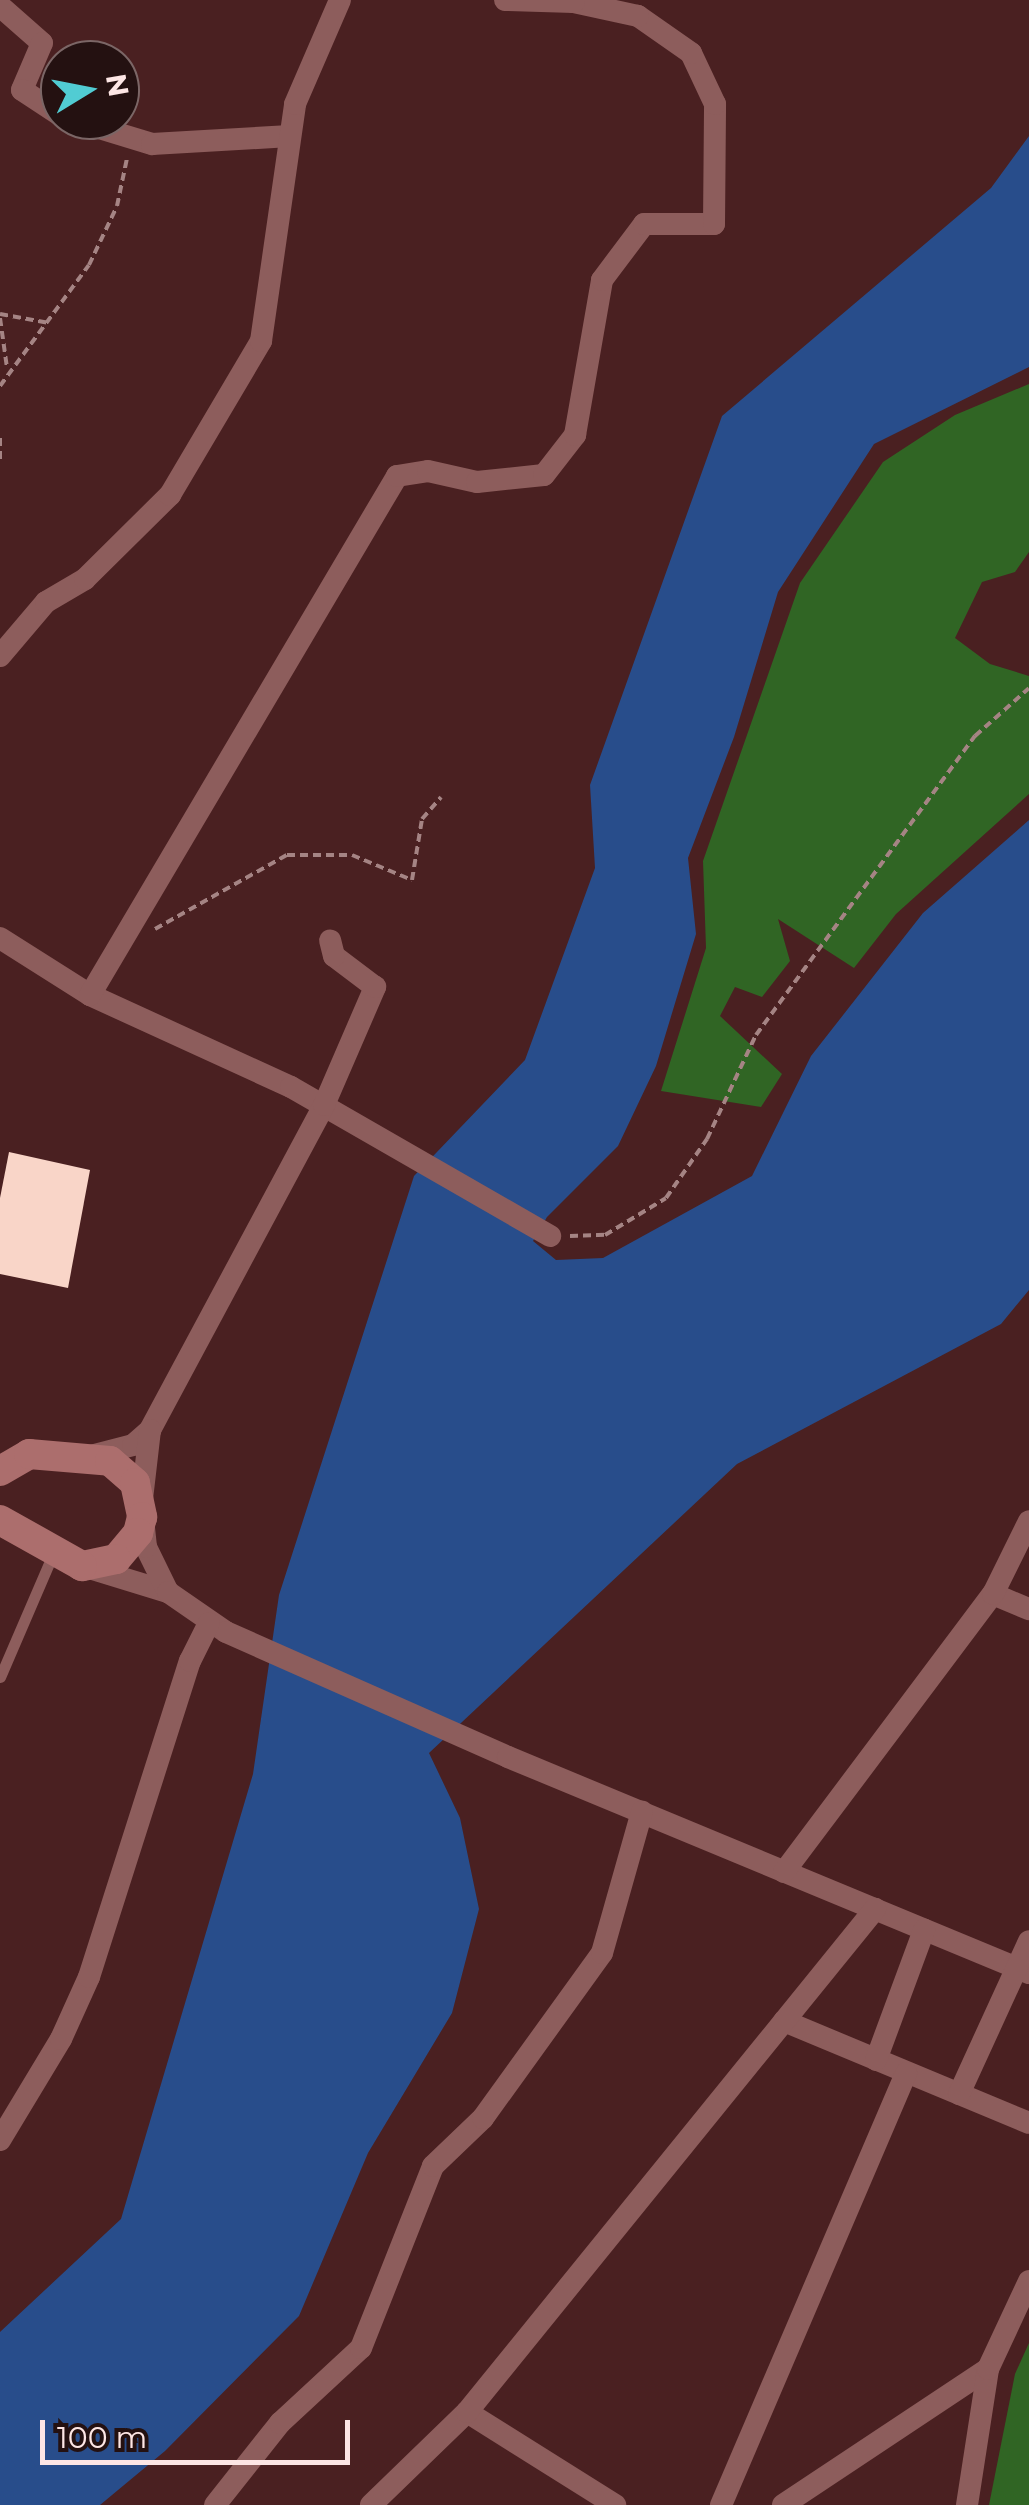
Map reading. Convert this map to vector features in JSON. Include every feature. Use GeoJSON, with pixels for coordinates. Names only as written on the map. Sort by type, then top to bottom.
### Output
{"type":"FeatureCollection","features":[{"type":"Feature","properties":{"kind":"street"},"geometry":{"type":"LineString","coordinates":[[0,656],[46,602],[85,579],[170,495],[261,341],[295,104],[340,0]]}},
{"type":"Feature","properties":{"kind":"street"},"geometry":{"type":"LineString","coordinates":[[90,995],[397,476],[428,471],[477,482],[544,475],[574,435],[602,280],[644,224],[714,224],[715,104],[691,53],[638,16],[574,2],[504,0]]}},
{"type":"Feature","properties":{"kind":"street"},"geometry":{"type":"LineString","coordinates":[[0,6],[40,41]]}},
{"type":"Feature","properties":{"kind":"street"},"geometry":{"type":"LineString","coordinates":[[40,48],[22,90],[40,102]]}},
{"type":"Feature","properties":{"kind":"street"},"geometry":{"type":"LineString","coordinates":[[140,139],[290,136]]}},
{"type":"Feature","properties":{"kind":"street"},"geometry":{"type":"LineString","coordinates":[[0,938],[90,995],[324,1105],[550,1236]]}},
{"type":"Feature","properties":{"kind":"street"},"geometry":{"type":"LineString","coordinates":[[0,1471],[14,1456],[91,1456],[133,1446],[150,1430],[324,1105],[375,986],[334,956],[330,940]]}},
{"type":"Feature","properties":{"kind":"street"},"geometry":{"type":"LineString","coordinates":[[150,1430],[142,1508],[146,1547],[168,1592]]}},
{"type":"Feature","properties":{"kind":"street"},"geometry":{"type":"LineString","coordinates":[[82,1566],[100,1565],[129,1548],[142,1508],[124,1470],[91,1456]]}},
{"type":"Feature","properties":{"kind":"street"},"geometry":{"type":"LineString","coordinates":[[784,1872],[993,1594],[1029,1520]]}},
{"type":"Feature","properties":{"kind":"street"},"geometry":{"type":"LineString","coordinates":[[2,1524],[82,1566],[168,1592],[218,1627],[508,1757],[1023,1971]]}},
{"type":"Feature","properties":{"kind":"street"},"geometry":{"type":"LineString","coordinates":[[993,1594],[1029,1608]]}},
{"type":"Feature","properties":{"kind":"street"},"geometry":{"type":"LineString","coordinates":[[0,2140],[61,2039],[89,1977],[190,1660],[218,1627]]}},
{"type":"Feature","properties":{"kind":"street"},"geometry":{"type":"LineString","coordinates":[[215,2505],[280,2424],[361,2348],[433,2166],[483,2118],[602,1953],[642,1812]]}},
{"type":"Feature","properties":{"kind":"street"},"geometry":{"type":"LineString","coordinates":[[371,2505],[466,2412],[875,1910]]}},
{"type":"Feature","properties":{"kind":"street"},"geometry":{"type":"LineString","coordinates":[[876,2060],[924,1930]]}},
{"type":"Feature","properties":{"kind":"street"},"geometry":{"type":"LineString","coordinates":[[959,2094],[1023,1971],[1029,1941]]}},
{"type":"Feature","properties":{"kind":"street"},"geometry":{"type":"LineString","coordinates":[[784,2021],[1029,2123]]}},
{"type":"Feature","properties":{"kind":"street"},"geometry":{"type":"LineString","coordinates":[[721,2505],[906,2073]]}},
{"type":"Feature","properties":{"kind":"street"},"geometry":{"type":"LineString","coordinates":[[967,2505],[988,2369],[1029,2282]]}},
{"type":"Feature","properties":{"kind":"street"},"geometry":{"type":"LineString","coordinates":[[782,2505],[988,2369]]}},
{"type":"Feature","properties":{"kind":"street"},"geometry":{"type":"LineString","coordinates":[[466,2412],[615,2505]]}},
{"type":"Feature","properties":{"kind":"lane"},"geometry":{"type":"LineString","coordinates":[[0,1677],[53,1554]]}},
{"type":"Feature","properties":{"kind":"path"},"geometry":{"type":"LineString","coordinates":[[0,386],[7,369],[49,323],[89,266],[117,206],[130,140]]}},
{"type":"Feature","properties":{"kind":"path"},"geometry":{"type":"LineString","coordinates":[[7,369],[0,316],[49,323]]}},
{"type":"Feature","properties":{"kind":"path"},"geometry":{"type":"LineString","coordinates":[[0,438],[0,460]]}},
{"type":"Feature","properties":{"kind":"path"},"geometry":{"type":"LineString","coordinates":[[550,1236],[604,1234],[666,1198],[707,1139],[767,1021],[975,736],[1029,688]]}},
{"type":"Feature","properties":{"kind":"path"},"geometry":{"type":"LineString","coordinates":[[116,951],[287,855],[352,855],[412,880],[422,819],[441,797]]}},
{"type":"Feature","properties":{"kind":"green space"},"geometry":{"type":"Polygon","coordinates":[[[1029,384],[1029,552],[1015,572],[982,582],[955,638],[990,664],[1029,676],[1029,794],[896,914],[854,968],[778,919],[790,961],[762,997],[735,987],[720,1016],[782,1074],[761,1107],[661,1091],[706,948],[703,861],[800,583],[883,462],[955,415],[1029,384]]]}},
{"type":"Feature","properties":{"kind":"green space"},"geometry":{"type":"Polygon","coordinates":[[[1029,2343],[1029,2505],[989,2505],[1015,2374],[1029,2343]]]}},
{"type":"Feature","properties":{"kind":"water"},"geometry":{"type":"Polygon","coordinates":[[[1029,136],[1029,367],[874,444],[778,592],[734,737],[688,858],[696,934],[656,1066],[618,1146],[547,1217],[533,1241],[556,1260],[603,1258],[752,1176],[811,1056],[923,913],[1029,820],[1029,1290],[1001,1324],[737,1464],[429,1753],[460,1818],[479,1909],[452,2013],[368,2153],[299,2316],[165,2451],[100,2505],[0,2505],[0,2332],[121,2219],[253,1774],[279,1595],[414,1176],[525,1060],[595,868],[590,785],[722,416],[991,188],[1029,136]]]}},
{"type":"Feature","properties":{"kind":"building"},"geometry":{"type":"Polygon","coordinates":[[[9,1152],[90,1170],[68,1288],[0,1274],[0,1198],[9,1152]]]}}]}
